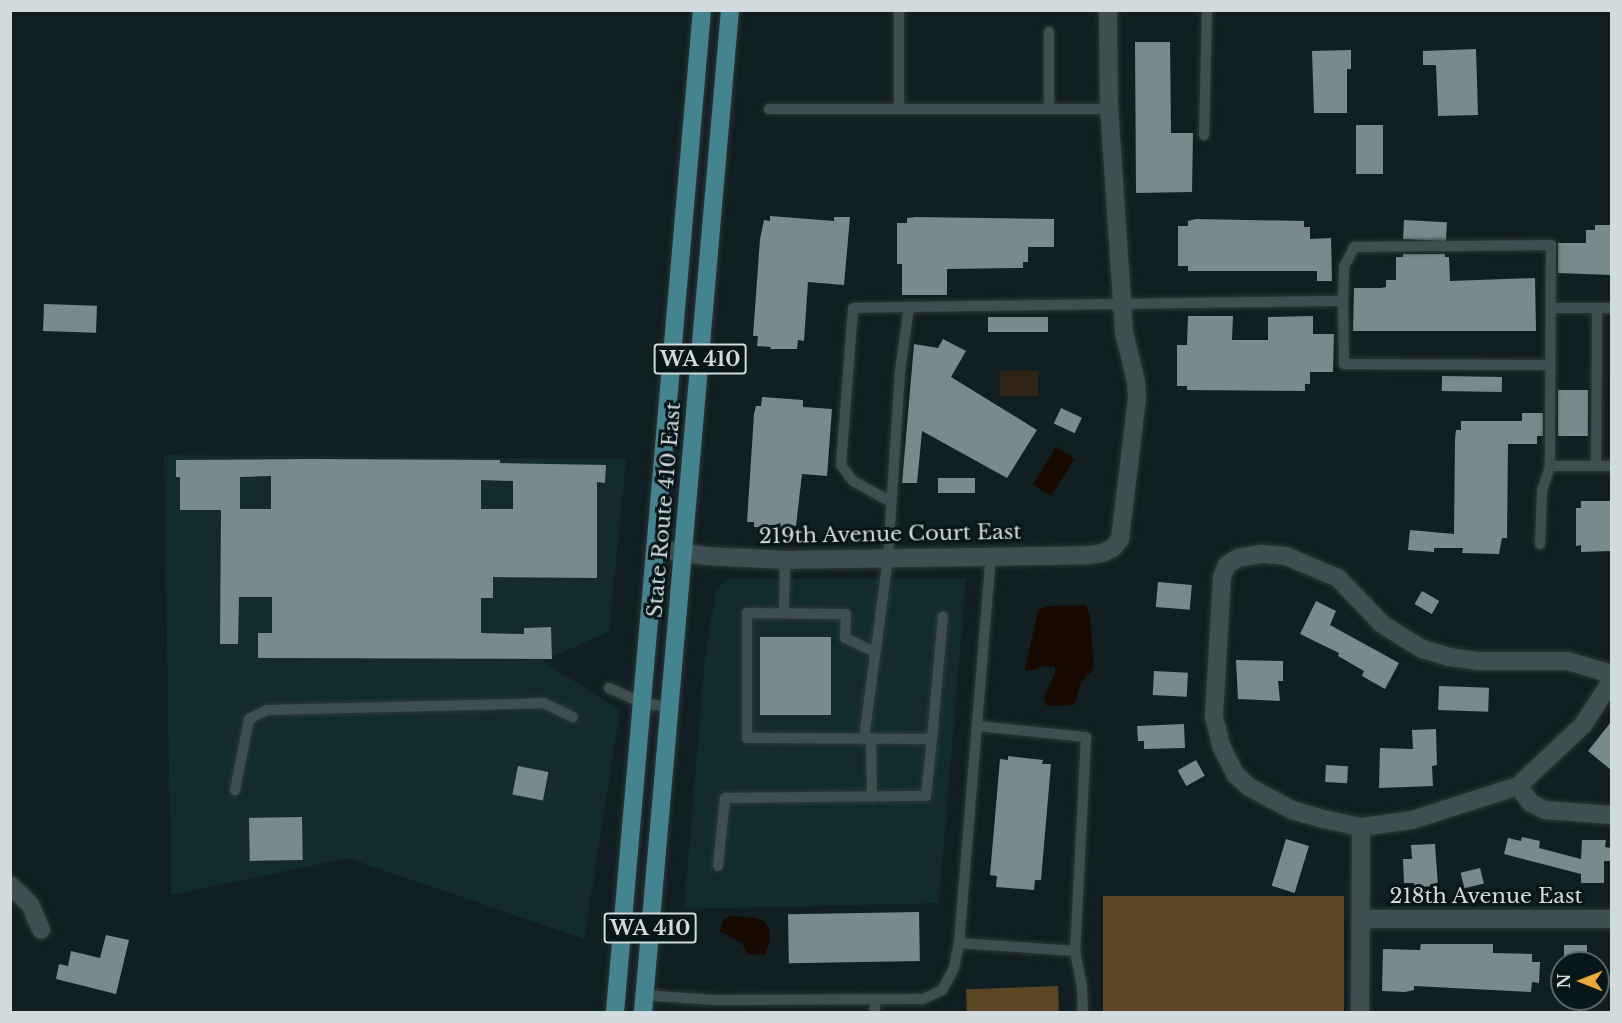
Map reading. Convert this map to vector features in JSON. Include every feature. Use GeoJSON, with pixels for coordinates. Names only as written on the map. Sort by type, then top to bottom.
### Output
{"type":"FeatureCollection","features":[{"type":"Feature","properties":{"kind":"main road","name":"State Route 410 East"},"geometry":{"type":"LineString","coordinates":[[615,1012],[702,10]]}},
{"type":"Feature","properties":{"kind":"main road","name":"State Route 410 East"},"geometry":{"type":"LineString","coordinates":[[644,1004],[730,10]]}},
{"type":"Feature","properties":{"kind":"street"},"geometry":{"type":"LineString","coordinates":[[1108,10],[1109,109],[1123,304]]}},
{"type":"Feature","properties":{"kind":"street","name":"219th Avenue Court East"},"geometry":{"type":"LineString","coordinates":[[655,549],[785,560],[1102,554],[1113,548],[1120,539],[1137,411],[1136,382],[1124,332],[1123,304]]}},
{"type":"Feature","properties":{"kind":"street"},"geometry":{"type":"LineString","coordinates":[[1611,674],[1567,661],[1478,661],[1450,657],[1422,649],[1382,624],[1338,578],[1305,561],[1286,556],[1262,554],[1238,558],[1227,565],[1222,577],[1214,717],[1221,746],[1236,775],[1249,787],[1292,810],[1361,827],[1412,820],[1518,786],[1583,725],[1611,680]]}},
{"type":"Feature","properties":{"kind":"street"},"geometry":{"type":"LineString","coordinates":[[1518,786],[1531,803],[1545,810],[1611,815]]}},
{"type":"Feature","properties":{"kind":"street"},"geometry":{"type":"LineString","coordinates":[[1360,1012],[1361,827]]}},
{"type":"Feature","properties":{"kind":"street"},"geometry":{"type":"LineString","coordinates":[[10,885],[30,904],[41,930]]}},
{"type":"Feature","properties":{"kind":"street","name":"218th Avenue East"},"geometry":{"type":"LineString","coordinates":[[1361,919],[1611,919]]}},
{"type":"Feature","properties":{"kind":"lane"},"geometry":{"type":"LineString","coordinates":[[899,10],[899,109]]}},
{"type":"Feature","properties":{"kind":"lane"},"geometry":{"type":"LineString","coordinates":[[1204,135],[1208,10]]}},
{"type":"Feature","properties":{"kind":"lane"},"geometry":{"type":"LineString","coordinates":[[1049,32],[1049,108]]}},
{"type":"Feature","properties":{"kind":"lane"},"geometry":{"type":"LineString","coordinates":[[769,108],[1109,109]]}},
{"type":"Feature","properties":{"kind":"lane"},"geometry":{"type":"LineString","coordinates":[[1540,544],[1542,490],[1550,466],[1551,245],[1354,247],[1344,267],[1344,364],[1550,365]]}},
{"type":"Feature","properties":{"kind":"lane"},"geometry":{"type":"LineString","coordinates":[[891,502],[853,481],[841,465],[853,308],[1343,301]]}},
{"type":"Feature","properties":{"kind":"lane"},"geometry":{"type":"LineString","coordinates":[[872,797],[868,738],[875,652],[888,557],[900,371],[909,307]]}},
{"type":"Feature","properties":{"kind":"lane"},"geometry":{"type":"LineString","coordinates":[[1551,308],[1611,308]]}},
{"type":"Feature","properties":{"kind":"lane"},"geometry":{"type":"LineString","coordinates":[[1596,466],[1597,308]]}},
{"type":"Feature","properties":{"kind":"lane"},"geometry":{"type":"LineString","coordinates":[[1550,466],[1611,466]]}},
{"type":"Feature","properties":{"kind":"lane"},"geometry":{"type":"LineString","coordinates":[[644,1004],[714,1000],[923,999],[942,990],[954,968],[959,943],[991,556]]}},
{"type":"Feature","properties":{"kind":"lane"},"geometry":{"type":"LineString","coordinates":[[784,613],[785,560]]}},
{"type":"Feature","properties":{"kind":"lane"},"geometry":{"type":"LineString","coordinates":[[875,652],[845,638],[846,614],[747,613],[747,738],[932,739]]}},
{"type":"Feature","properties":{"kind":"lane"},"geometry":{"type":"LineString","coordinates":[[718,866],[725,798],[926,796],[943,616]]}},
{"type":"Feature","properties":{"kind":"lane"},"geometry":{"type":"LineString","coordinates":[[609,688],[642,703],[669,707]]}},
{"type":"Feature","properties":{"kind":"lane"},"geometry":{"type":"LineString","coordinates":[[235,790],[249,719],[267,710],[544,703],[573,717]]}},
{"type":"Feature","properties":{"kind":"lane"},"geometry":{"type":"LineString","coordinates":[[977,726],[1086,737],[1076,951],[1083,988],[1083,1012]]}},
{"type":"Feature","properties":{"kind":"lane"},"geometry":{"type":"LineString","coordinates":[[959,943],[1076,951]]}},
{"type":"Feature","properties":{"kind":"lane"},"geometry":{"type":"LineString","coordinates":[[874,999],[874,1012]]}},
{"type":"Feature","properties":{"kind":"shaded area"},"geometry":{"type":"Polygon","coordinates":[[[1000,371],[1038,371],[1038,396],[1000,396],[1000,371]]]}},
{"type":"Feature","properties":{"kind":"shaded area"},"geometry":{"type":"Polygon","coordinates":[[[1056,447],[1075,459],[1051,496],[1033,484],[1056,447]]]}},
{"type":"Feature","properties":{"kind":"shaded area"},"geometry":{"type":"Polygon","coordinates":[[[164,455],[626,459],[609,632],[542,661],[620,710],[584,939],[348,858],[171,895],[164,455]]]}},
{"type":"Feature","properties":{"kind":"shaded area"},"geometry":{"type":"Polygon","coordinates":[[[727,579],[966,579],[939,903],[684,909],[705,657],[716,591],[727,579]]]}},
{"type":"Feature","properties":{"kind":"shaded area"},"geometry":{"type":"Polygon","coordinates":[[[1086,605],[1090,615],[1094,669],[1082,681],[1074,705],[1047,706],[1044,697],[1055,673],[1055,667],[1042,666],[1036,670],[1025,670],[1038,610],[1047,606],[1086,605]]]}},
{"type":"Feature","properties":{"kind":"shaded area"},"geometry":{"type":"Polygon","coordinates":[[[1103,896],[1344,896],[1344,1012],[1103,1012],[1103,896]]]}},
{"type":"Feature","properties":{"kind":"shaded area"},"geometry":{"type":"Polygon","coordinates":[[[732,916],[757,918],[765,922],[769,929],[770,939],[765,955],[747,954],[742,943],[720,931],[723,920],[732,916]]]}},
{"type":"Feature","properties":{"kind":"shaded area"},"geometry":{"type":"Polygon","coordinates":[[[1058,986],[1059,1012],[967,1012],[966,989],[1058,986]]]}},
{"type":"Feature","properties":{"kind":"building"},"geometry":{"type":"Polygon","coordinates":[[[1135,42],[1170,42],[1171,133],[1193,133],[1192,192],[1136,193],[1135,42]]]}},
{"type":"Feature","properties":{"kind":"building"},"geometry":{"type":"Polygon","coordinates":[[[1476,49],[1478,115],[1438,116],[1436,65],[1423,65],[1423,51],[1476,49]]]}},
{"type":"Feature","properties":{"kind":"building"},"geometry":{"type":"Polygon","coordinates":[[[1351,50],[1351,69],[1347,69],[1347,113],[1314,113],[1312,51],[1351,50]]]}},
{"type":"Feature","properties":{"kind":"building"},"geometry":{"type":"Polygon","coordinates":[[[1356,125],[1383,125],[1383,174],[1356,174],[1356,125]]]}},
{"type":"Feature","properties":{"kind":"building"},"geometry":{"type":"Polygon","coordinates":[[[770,216],[834,221],[834,217],[850,217],[844,285],[808,282],[804,341],[798,340],[797,349],[770,349],[771,347],[757,346],[758,336],[753,336],[760,239],[764,220],[770,221],[770,216]]]}},
{"type":"Feature","properties":{"kind":"building"},"geometry":{"type":"Polygon","coordinates":[[[907,218],[1054,219],[1054,247],[1028,247],[1028,262],[1023,262],[1023,268],[947,269],[947,295],[902,295],[902,264],[897,264],[897,223],[907,223],[907,218]]]}},
{"type":"Feature","properties":{"kind":"building"},"geometry":{"type":"Polygon","coordinates":[[[1196,219],[1304,221],[1304,227],[1310,227],[1310,239],[1331,238],[1332,281],[1317,281],[1317,271],[1188,271],[1188,266],[1178,266],[1178,226],[1188,226],[1188,221],[1196,219]]]}},
{"type":"Feature","properties":{"kind":"building"},"geometry":{"type":"Polygon","coordinates":[[[1404,220],[1447,222],[1446,241],[1403,239],[1404,220]]]}},
{"type":"Feature","properties":{"kind":"building"},"geometry":{"type":"Polygon","coordinates":[[[1595,225],[1611,225],[1611,275],[1558,273],[1558,243],[1586,243],[1586,230],[1595,230],[1595,225]]]}},
{"type":"Feature","properties":{"kind":"building"},"geometry":{"type":"Polygon","coordinates":[[[1403,254],[1445,254],[1445,257],[1449,257],[1450,281],[1535,278],[1536,331],[1353,331],[1354,288],[1386,287],[1386,280],[1396,280],[1396,257],[1403,257],[1403,254]]]}},
{"type":"Feature","properties":{"kind":"building"},"geometry":{"type":"Polygon","coordinates":[[[44,304],[97,306],[96,333],[43,331],[44,304]]]}},
{"type":"Feature","properties":{"kind":"building"},"geometry":{"type":"Polygon","coordinates":[[[1188,316],[1233,316],[1232,340],[1268,340],[1268,317],[1313,316],[1313,334],[1334,334],[1333,372],[1310,372],[1310,384],[1305,384],[1305,391],[1187,390],[1187,386],[1177,386],[1177,345],[1187,345],[1188,316]]]}},
{"type":"Feature","properties":{"kind":"building"},"geometry":{"type":"Polygon","coordinates":[[[988,317],[1048,317],[1048,332],[988,332],[988,317]]]}},
{"type":"Feature","properties":{"kind":"building"},"geometry":{"type":"Polygon","coordinates":[[[943,339],[966,351],[951,377],[1037,430],[1007,478],[922,431],[917,483],[902,483],[914,344],[938,348],[943,339]]]}},
{"type":"Feature","properties":{"kind":"building"},"geometry":{"type":"Polygon","coordinates":[[[1442,376],[1502,377],[1502,392],[1442,391],[1442,376]]]}},
{"type":"Feature","properties":{"kind":"building"},"geometry":{"type":"Polygon","coordinates":[[[1558,390],[1588,390],[1588,436],[1558,436],[1558,390]]]}},
{"type":"Feature","properties":{"kind":"building"},"geometry":{"type":"Polygon","coordinates":[[[762,397],[803,400],[803,407],[832,409],[827,476],[802,474],[796,526],[788,525],[788,529],[754,527],[754,522],[747,522],[754,414],[756,406],[761,406],[762,397]]]}},
{"type":"Feature","properties":{"kind":"building"},"geometry":{"type":"Polygon","coordinates":[[[1061,408],[1082,418],[1075,433],[1054,423],[1061,408]]]}},
{"type":"Feature","properties":{"kind":"building"},"geometry":{"type":"Polygon","coordinates":[[[1522,413],[1543,413],[1543,436],[1537,436],[1537,444],[1508,444],[1507,538],[1502,538],[1499,554],[1462,553],[1463,548],[1434,548],[1434,552],[1408,550],[1410,530],[1454,534],[1455,439],[1456,430],[1461,430],[1461,421],[1522,421],[1522,413]]]}},
{"type":"Feature","properties":{"kind":"building"},"geometry":{"type":"Polygon","coordinates":[[[176,460],[500,460],[500,463],[606,465],[605,483],[597,482],[597,578],[493,577],[493,598],[481,598],[481,633],[524,634],[524,628],[551,627],[552,659],[258,658],[258,633],[272,633],[272,597],[239,597],[238,644],[220,644],[221,510],[180,510],[180,477],[176,477],[176,460]],[[271,476],[240,477],[240,509],[271,509],[271,476]],[[481,480],[481,509],[513,509],[513,481],[481,480]]]}},
{"type":"Feature","properties":{"kind":"building"},"geometry":{"type":"Polygon","coordinates":[[[938,478],[975,478],[975,493],[938,493],[938,478]]]}},
{"type":"Feature","properties":{"kind":"building"},"geometry":{"type":"Polygon","coordinates":[[[1581,501],[1611,501],[1611,551],[1581,552],[1581,545],[1576,546],[1576,508],[1581,508],[1581,501]]]}},
{"type":"Feature","properties":{"kind":"building"},"geometry":{"type":"Polygon","coordinates":[[[1158,582],[1192,585],[1190,610],[1156,607],[1158,582]]]}},
{"type":"Feature","properties":{"kind":"building"},"geometry":{"type":"Polygon","coordinates":[[[1422,591],[1439,601],[1432,614],[1414,604],[1422,591]]]}},
{"type":"Feature","properties":{"kind":"building"},"geometry":{"type":"Polygon","coordinates":[[[1316,601],[1336,611],[1330,625],[1399,663],[1385,689],[1362,676],[1364,671],[1338,656],[1339,653],[1300,634],[1316,601]]]}},
{"type":"Feature","properties":{"kind":"building"},"geometry":{"type":"Polygon","coordinates":[[[760,637],[831,637],[831,715],[760,715],[760,637]]]}},
{"type":"Feature","properties":{"kind":"building"},"geometry":{"type":"Polygon","coordinates":[[[1236,660],[1283,661],[1283,681],[1278,681],[1280,701],[1238,699],[1236,660]]]}},
{"type":"Feature","properties":{"kind":"building"},"geometry":{"type":"Polygon","coordinates":[[[1154,671],[1188,673],[1187,697],[1153,695],[1154,671]]]}},
{"type":"Feature","properties":{"kind":"building"},"geometry":{"type":"Polygon","coordinates":[[[1439,686],[1489,688],[1488,712],[1438,710],[1439,686]]]}},
{"type":"Feature","properties":{"kind":"building"},"geometry":{"type":"Polygon","coordinates":[[[1611,722],[1611,770],[1588,751],[1611,722]]]}},
{"type":"Feature","properties":{"kind":"building"},"geometry":{"type":"Polygon","coordinates":[[[1184,724],[1185,748],[1144,749],[1144,741],[1138,741],[1137,726],[1184,724]]]}},
{"type":"Feature","properties":{"kind":"building"},"geometry":{"type":"Polygon","coordinates":[[[1436,729],[1437,765],[1432,766],[1433,786],[1379,788],[1380,748],[1413,749],[1412,730],[1436,729]]]}},
{"type":"Feature","properties":{"kind":"building"},"geometry":{"type":"Polygon","coordinates":[[[1008,756],[1043,760],[1042,764],[1051,764],[1041,880],[1035,880],[1034,890],[996,887],[997,876],[990,875],[1000,759],[1008,760],[1008,756]]]}},
{"type":"Feature","properties":{"kind":"building"},"geometry":{"type":"Polygon","coordinates":[[[1196,760],[1205,776],[1186,786],[1178,770],[1196,760]]]}},
{"type":"Feature","properties":{"kind":"building"},"geometry":{"type":"Polygon","coordinates":[[[1326,765],[1348,766],[1347,783],[1325,782],[1326,765]]]}},
{"type":"Feature","properties":{"kind":"building"},"geometry":{"type":"Polygon","coordinates":[[[518,766],[548,772],[543,800],[512,794],[518,766]]]}},
{"type":"Feature","properties":{"kind":"building"},"geometry":{"type":"Polygon","coordinates":[[[302,817],[303,860],[250,861],[249,818],[302,817]]]}},
{"type":"Feature","properties":{"kind":"building"},"geometry":{"type":"Polygon","coordinates":[[[1522,837],[1540,841],[1539,848],[1581,859],[1582,840],[1606,840],[1605,847],[1611,848],[1611,861],[1604,861],[1604,883],[1581,883],[1581,874],[1504,854],[1508,838],[1521,841],[1522,837]]]}},
{"type":"Feature","properties":{"kind":"building"},"geometry":{"type":"Polygon","coordinates":[[[1286,839],[1309,846],[1295,893],[1272,886],[1286,839]]]}},
{"type":"Feature","properties":{"kind":"building"},"geometry":{"type":"Polygon","coordinates":[[[1435,844],[1438,886],[1414,887],[1414,883],[1404,883],[1403,859],[1412,859],[1411,845],[1435,844]]]}},
{"type":"Feature","properties":{"kind":"building"},"geometry":{"type":"Polygon","coordinates":[[[1480,868],[1484,884],[1464,888],[1461,873],[1480,868]]]}},
{"type":"Feature","properties":{"kind":"building"},"geometry":{"type":"Polygon","coordinates":[[[919,912],[920,961],[789,963],[788,914],[919,912]]]}},
{"type":"Feature","properties":{"kind":"building"},"geometry":{"type":"Polygon","coordinates":[[[106,935],[129,940],[116,994],[56,979],[59,964],[68,966],[71,951],[100,958],[106,935]]]}},
{"type":"Feature","properties":{"kind":"building"},"geometry":{"type":"Polygon","coordinates":[[[1421,944],[1493,944],[1493,953],[1532,954],[1532,962],[1540,962],[1539,983],[1532,982],[1531,992],[1414,986],[1414,990],[1405,992],[1382,991],[1383,949],[1420,950],[1421,944]]]}},
{"type":"Feature","properties":{"kind":"building"},"geometry":{"type":"Polygon","coordinates":[[[1564,945],[1587,945],[1587,951],[1564,951],[1564,945]]]}}]}
